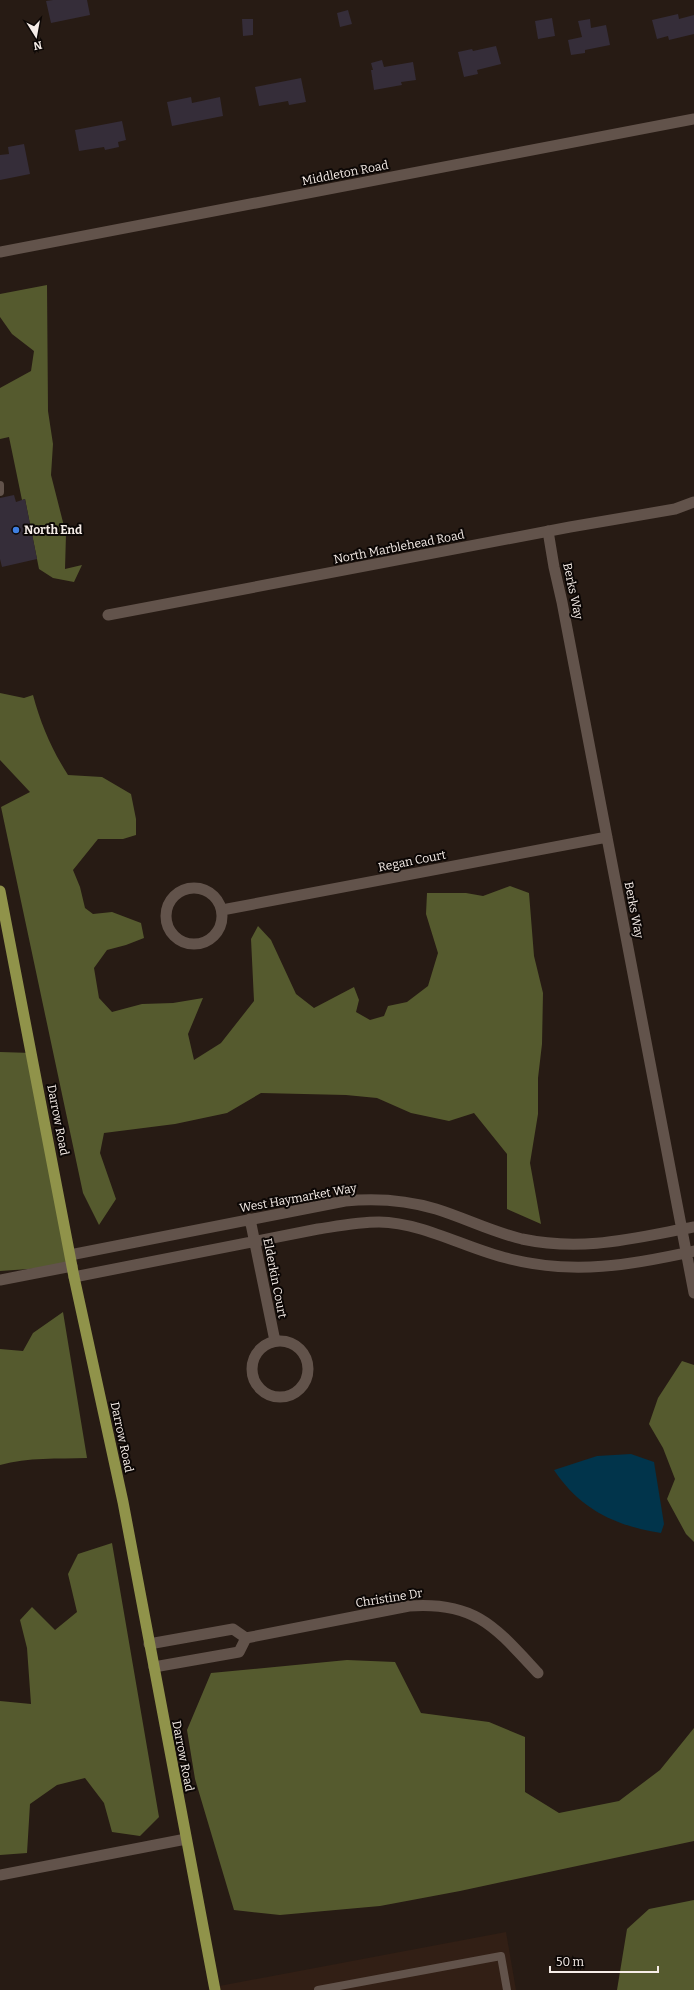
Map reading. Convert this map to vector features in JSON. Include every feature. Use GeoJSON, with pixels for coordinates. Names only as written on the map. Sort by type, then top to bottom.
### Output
{"type":"FeatureCollection","features":[{"type":"Feature","properties":{"kind":"main road","name":"Darrow Road"},"geometry":{"type":"LineString","coordinates":[[0,891],[3,925],[74,1277],[123,1502],[215,1990]]}},
{"type":"Feature","properties":{"kind":"street","name":"Middleton Road"},"geometry":{"type":"LineString","coordinates":[[0,252],[694,119]]}},
{"type":"Feature","properties":{"kind":"street","name":"North Marblehead Road"},"geometry":{"type":"LineString","coordinates":[[108,615],[548,531],[675,509],[694,502]]}},
{"type":"Feature","properties":{"kind":"street","name":"Berks Way"},"geometry":{"type":"LineString","coordinates":[[548,531],[682,1229],[690,1252],[694,1293]]}},
{"type":"Feature","properties":{"kind":"street","name":"Regan Court"},"geometry":{"type":"LineString","coordinates":[[222,910],[607,837]]}},
{"type":"Feature","properties":{"kind":"street"},"geometry":{"type":"LineString","coordinates":[[188,887],[203,888],[216,897],[222,910],[221,925],[213,938],[199,944],[184,943],[172,935],[165,921],[166,906],[170,900],[175,894],[188,887]]}},
{"type":"Feature","properties":{"kind":"street","name":"West Haymarket Way"},"geometry":{"type":"LineString","coordinates":[[0,1280],[71,1260],[250,1219],[345,1201],[381,1199],[420,1205],[495,1231],[545,1242],[597,1244],[626,1241],[694,1227]]}},
{"type":"Feature","properties":{"kind":"street","name":"Elderkin Court"},"geometry":{"type":"LineString","coordinates":[[250,1219],[275,1341]]}},
{"type":"Feature","properties":{"kind":"street"},"geometry":{"type":"LineString","coordinates":[[74,1277],[255,1240],[350,1224],[380,1222],[422,1229],[510,1259],[555,1266],[592,1268],[613,1266],[690,1252]]}},
{"type":"Feature","properties":{"kind":"street"},"geometry":{"type":"LineString","coordinates":[[275,1341],[290,1342],[302,1351],[308,1364],[307,1379],[299,1391],[286,1398],[271,1396],[259,1388],[252,1375],[253,1360],[261,1348],[275,1341]]}},
{"type":"Feature","properties":{"kind":"street","name":"Christine Dr"},"geometry":{"type":"LineString","coordinates":[[246,1638],[409,1606],[433,1604],[457,1609],[478,1617],[499,1630],[538,1673]]}},
{"type":"Feature","properties":{"kind":"street"},"geometry":{"type":"LineString","coordinates":[[149,1644],[233,1629],[246,1638],[239,1652],[154,1667]]}},
{"type":"Feature","properties":{"kind":"street"},"geometry":{"type":"LineString","coordinates":[[0,1875],[186,1839]]}},
{"type":"Feature","properties":{"kind":"lane"},"geometry":{"type":"LineString","coordinates":[[0,485],[0,492]]}},
{"type":"Feature","properties":{"kind":"lane"},"geometry":{"type":"LineString","coordinates":[[318,1990],[352,1987],[501,1956],[507,1990]]}},
{"type":"Feature","properties":{"kind":"shaded area"},"geometry":{"type":"Polygon","coordinates":[[[506,1932],[516,1990],[215,1990],[214,1987],[506,1932]]]}},
{"type":"Feature","properties":{"kind":"green space"},"geometry":{"type":"Polygon","coordinates":[[[47,285],[48,411],[53,444],[51,475],[66,534],[65,569],[82,565],[74,582],[53,578],[39,569],[25,499],[22,500],[9,437],[0,439],[0,388],[31,371],[34,351],[12,334],[0,317],[0,294],[47,285]]]}},
{"type":"Feature","properties":{"kind":"green space"},"geometry":{"type":"Polygon","coordinates":[[[0,693],[24,698],[33,695],[48,737],[68,775],[102,777],[131,794],[136,819],[136,835],[123,839],[98,839],[73,870],[80,887],[85,908],[93,914],[112,912],[141,923],[144,938],[107,950],[94,968],[99,998],[112,1012],[142,1004],[173,1003],[203,998],[188,1034],[194,1060],[221,1043],[254,1001],[251,939],[258,926],[271,940],[296,994],[314,1008],[354,987],[359,1000],[356,1012],[370,1020],[384,1016],[388,1006],[407,1002],[428,986],[438,953],[426,914],[427,893],[466,893],[483,896],[510,886],[529,893],[534,956],[543,993],[542,1044],[538,1078],[538,1114],[530,1163],[541,1224],[507,1209],[507,1154],[474,1113],[449,1121],[411,1113],[377,1098],[346,1095],[261,1093],[227,1113],[175,1124],[104,1133],[100,1153],[116,1199],[99,1225],[83,1193],[1,807],[30,792],[0,760],[0,693]]]}},
{"type":"Feature","properties":{"kind":"green space"},"geometry":{"type":"Polygon","coordinates":[[[0,1052],[32,1053],[72,1266],[0,1271],[0,1052]]]}},
{"type":"Feature","properties":{"kind":"green space"},"geometry":{"type":"Polygon","coordinates":[[[63,1312],[87,1458],[32,1460],[11,1462],[0,1465],[0,1349],[23,1351],[33,1333],[63,1312]]]}},
{"type":"Feature","properties":{"kind":"green space"},"geometry":{"type":"Polygon","coordinates":[[[682,1361],[694,1365],[694,1542],[686,1534],[667,1499],[675,1479],[663,1448],[649,1424],[658,1398],[682,1361]]]}},
{"type":"Feature","properties":{"kind":"green space"},"geometry":{"type":"Polygon","coordinates":[[[112,1543],[159,1817],[140,1836],[112,1832],[104,1803],[85,1778],[57,1785],[30,1804],[27,1853],[0,1855],[0,1701],[31,1704],[27,1648],[20,1620],[32,1607],[55,1630],[77,1612],[68,1574],[78,1554],[112,1543]]]}},
{"type":"Feature","properties":{"kind":"green space"},"geometry":{"type":"Polygon","coordinates":[[[347,1660],[395,1662],[421,1713],[489,1722],[525,1737],[525,1792],[559,1813],[619,1801],[660,1770],[694,1728],[694,1841],[460,1891],[380,1906],[280,1915],[234,1910],[195,1779],[187,1730],[211,1673],[347,1660]]]}},
{"type":"Feature","properties":{"kind":"green space"},"geometry":{"type":"Polygon","coordinates":[[[694,1900],[694,1990],[617,1990],[627,1929],[649,1909],[694,1900]]]}},
{"type":"Feature","properties":{"kind":"water"},"geometry":{"type":"Polygon","coordinates":[[[631,1454],[654,1462],[664,1524],[661,1533],[629,1526],[600,1514],[575,1495],[564,1484],[554,1470],[597,1456],[631,1454]]]}},
{"type":"Feature","properties":{"kind":"building"},"geometry":{"type":"Polygon","coordinates":[[[87,0],[90,15],[51,23],[46,1],[87,0]]]}},
{"type":"Feature","properties":{"kind":"building"},"geometry":{"type":"Polygon","coordinates":[[[348,10],[352,24],[340,27],[337,13],[348,10]]]}},
{"type":"Feature","properties":{"kind":"building"},"geometry":{"type":"Polygon","coordinates":[[[678,14],[679,19],[694,15],[694,34],[669,40],[668,36],[657,39],[652,20],[678,14]]]}},
{"type":"Feature","properties":{"kind":"building"},"geometry":{"type":"Polygon","coordinates":[[[552,18],[555,36],[538,39],[535,21],[552,18]]]}},
{"type":"Feature","properties":{"kind":"building"},"geometry":{"type":"Polygon","coordinates":[[[242,19],[253,19],[253,35],[243,36],[242,19]]]}},
{"type":"Feature","properties":{"kind":"building"},"geometry":{"type":"Polygon","coordinates":[[[590,19],[591,28],[606,25],[610,45],[585,50],[585,53],[571,55],[568,40],[582,37],[578,21],[590,19]]]}},
{"type":"Feature","properties":{"kind":"building"},"geometry":{"type":"Polygon","coordinates":[[[496,46],[501,64],[477,70],[478,74],[464,77],[458,52],[472,49],[473,51],[496,46]]]}},
{"type":"Feature","properties":{"kind":"building"},"geometry":{"type":"Polygon","coordinates":[[[382,60],[384,67],[413,62],[416,80],[401,82],[402,85],[374,90],[371,70],[373,70],[371,63],[382,60]]]}},
{"type":"Feature","properties":{"kind":"building"},"geometry":{"type":"Polygon","coordinates":[[[301,78],[306,102],[289,105],[288,101],[259,106],[255,87],[301,78]]]}},
{"type":"Feature","properties":{"kind":"building"},"geometry":{"type":"Polygon","coordinates":[[[191,97],[192,103],[220,97],[223,116],[172,126],[167,102],[191,97]]]}},
{"type":"Feature","properties":{"kind":"building"},"geometry":{"type":"Polygon","coordinates":[[[122,121],[126,140],[118,142],[119,147],[105,150],[104,147],[79,151],[75,130],[122,121]]]}},
{"type":"Feature","properties":{"kind":"building"},"geometry":{"type":"Polygon","coordinates":[[[24,144],[30,174],[0,180],[0,155],[9,154],[8,147],[24,144]]]}},
{"type":"Feature","properties":{"kind":"building","name":"North End"},"geometry":{"type":"Polygon","coordinates":[[[14,495],[16,502],[25,499],[37,559],[2,567],[0,559],[0,498],[14,495]]]}},
{"type":"Feature","properties":{"kind":"place","name":"North End"},"geometry":{"type":"Point","coordinates":[16,530]}}]}
